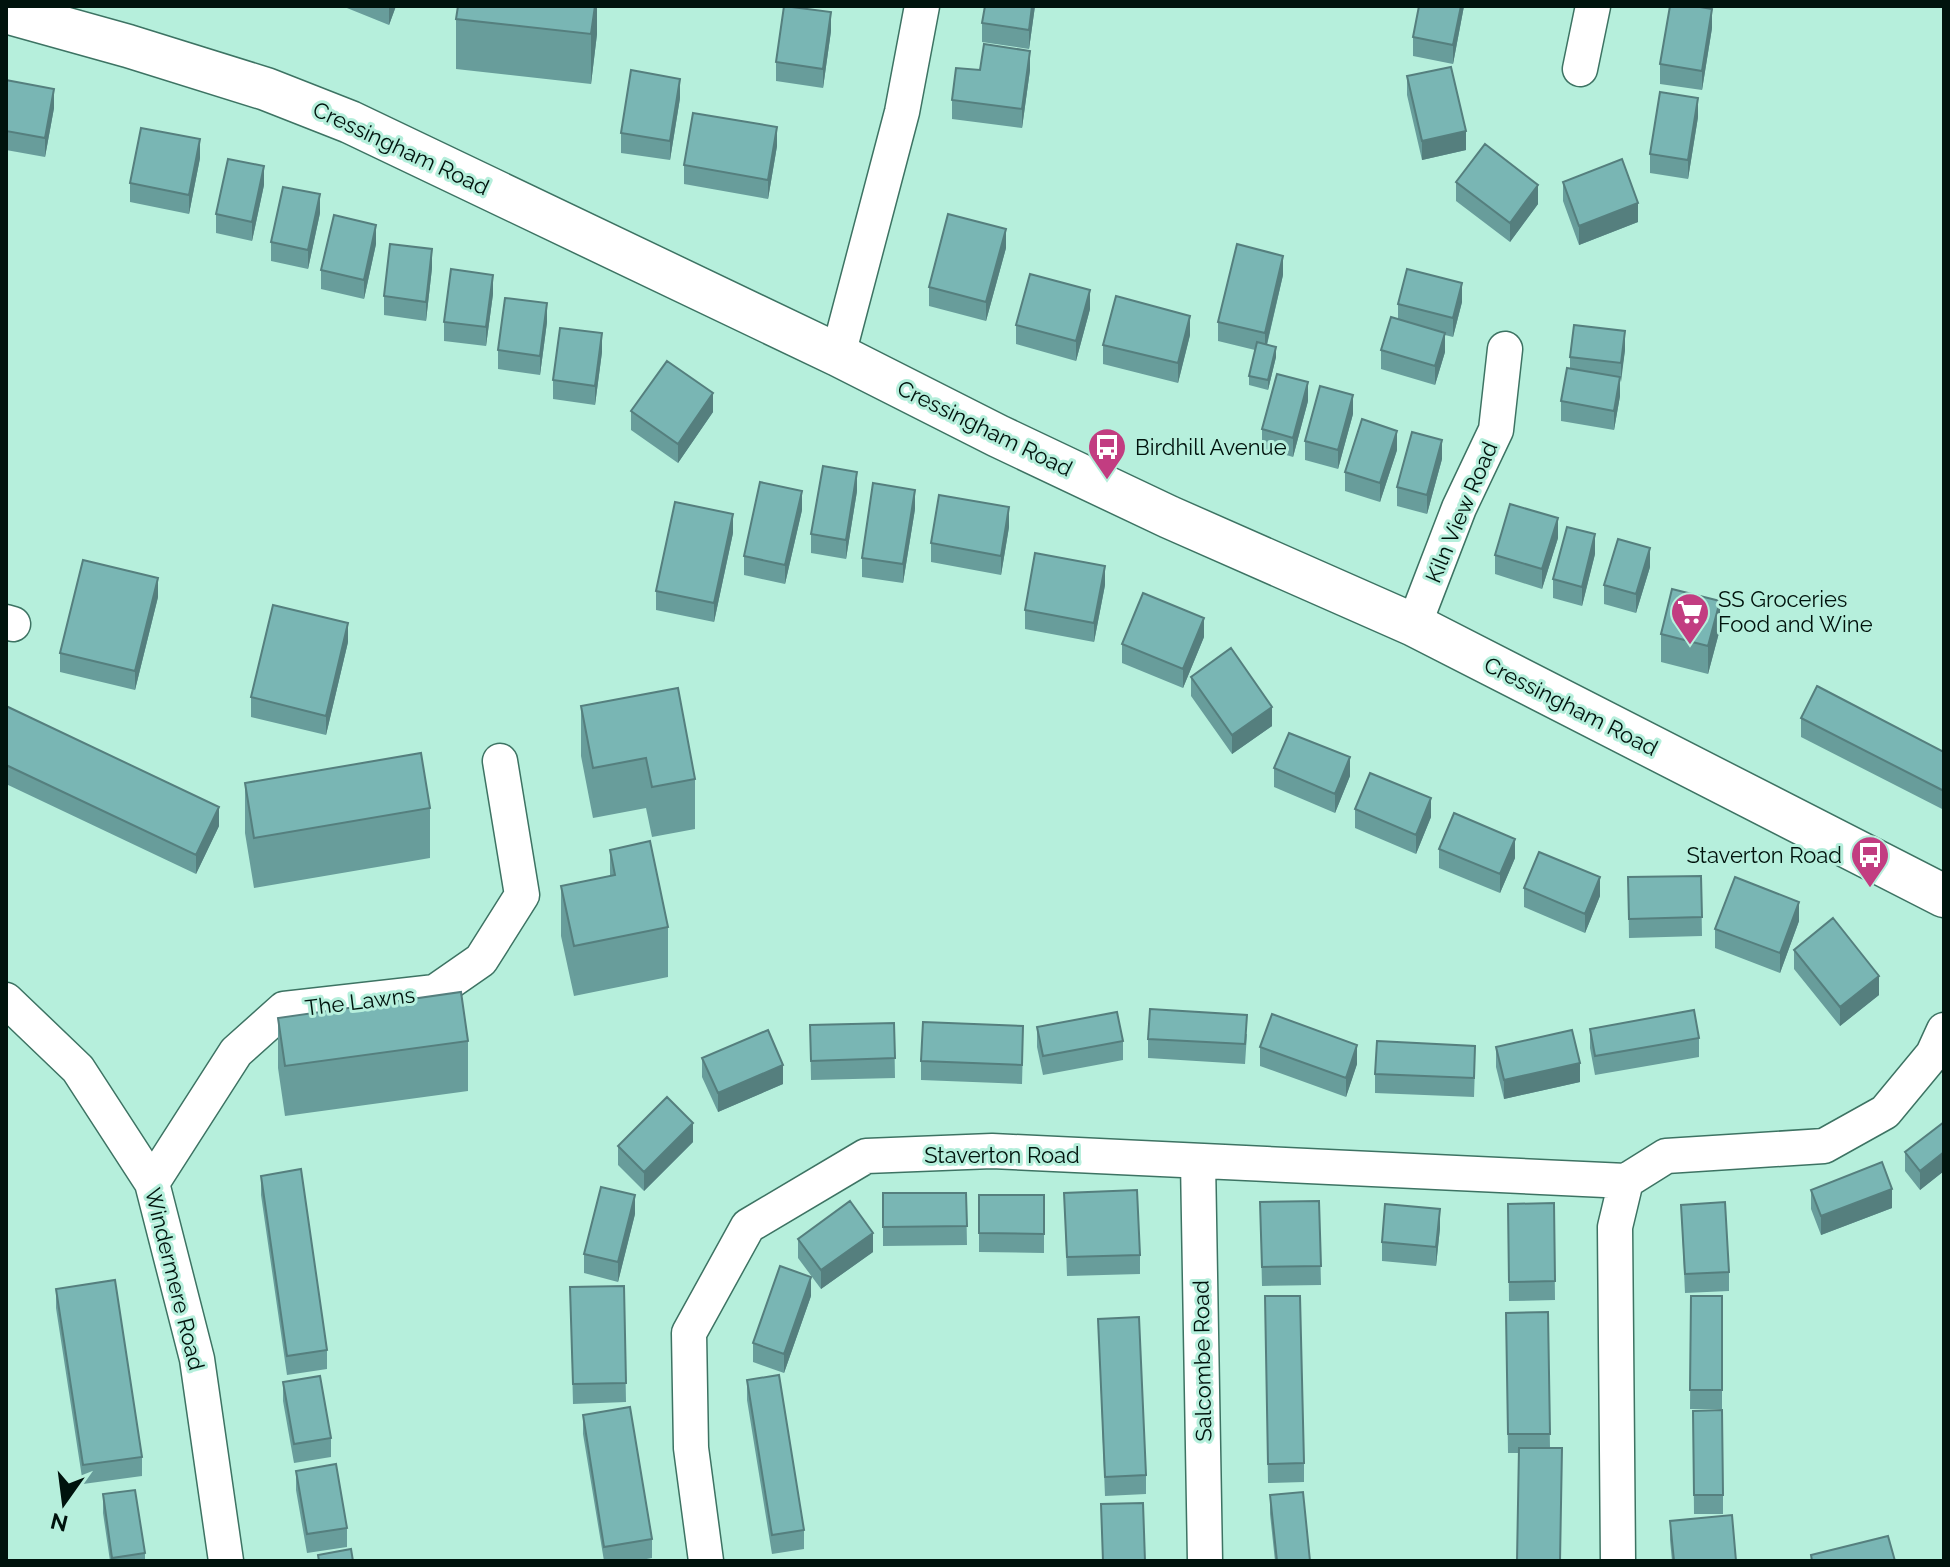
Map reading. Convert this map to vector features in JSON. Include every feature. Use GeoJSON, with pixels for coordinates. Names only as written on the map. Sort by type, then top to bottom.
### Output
{"type":"FeatureCollection","features":[{"type":"Feature","properties":{"kind":"street"},"geometry":{"type":"LineString","coordinates":[[838,355],[902,112],[922,6]]}},
{"type":"Feature","properties":{"kind":"street"},"geometry":{"type":"LineString","coordinates":[[1580,69],[1593,6]]}},
{"type":"Feature","properties":{"kind":"street","name":"Cressingham Road"},"geometry":{"type":"LineString","coordinates":[[6,12],[266,89],[350,122],[1169,517],[1414,625],[1944,896]]}},
{"type":"Feature","properties":{"kind":"street","name":"Kiln View Road"},"geometry":{"type":"LineString","coordinates":[[1414,625],[1459,508],[1496,430],[1505,349]]}},
{"type":"Feature","properties":{"kind":"street","name":"The Lawns"},"geometry":{"type":"LineString","coordinates":[[152,1183],[236,1052],[284,1009],[435,992],[481,960],[522,895],[500,761]]}},
{"type":"Feature","properties":{"kind":"street","name":"Windermere Road"},"geometry":{"type":"LineString","coordinates":[[6,1000],[78,1069],[152,1183],[197,1359],[226,1561]]}},
{"type":"Feature","properties":{"kind":"street"},"geometry":{"type":"LineString","coordinates":[[1618,1561],[1615,1227],[1626,1181],[1666,1156],[1824,1146],[1885,1112],[1933,1054],[1944,1030]]}},
{"type":"Feature","properties":{"kind":"street","name":"Staverton Road"},"geometry":{"type":"LineString","coordinates":[[706,1561],[691,1448],[689,1333],[748,1226],[866,1156],[992,1151],[1626,1181]]}},
{"type":"Feature","properties":{"kind":"street","name":"Salcombe Road"},"geometry":{"type":"LineString","coordinates":[[1198,1161],[1205,1561]]}},
{"type":"Feature","properties":{"kind":"building"},"geometry":{"type":"Polygon","coordinates":[[[458,6],[595,6],[591,34],[456,19],[458,6]]]}},
{"type":"Feature","properties":{"kind":"building"},"geometry":{"type":"Polygon","coordinates":[[[784,6],[831,12],[823,69],[776,62],[784,6]]]}},
{"type":"Feature","properties":{"kind":"building"},"geometry":{"type":"Polygon","coordinates":[[[985,6],[1032,6],[1029,30],[982,23],[985,6]]]}},
{"type":"Feature","properties":{"kind":"building"},"geometry":{"type":"Polygon","coordinates":[[[1419,6],[1461,6],[1453,45],[1413,37],[1419,6]]]}},
{"type":"Feature","properties":{"kind":"building"},"geometry":{"type":"Polygon","coordinates":[[[1670,6],[1712,9],[1702,71],[1660,64],[1670,6]]]}},
{"type":"Feature","properties":{"kind":"building"},"geometry":{"type":"Polygon","coordinates":[[[984,44],[1030,51],[1022,109],[952,100],[956,68],[980,70],[984,44]]]}},
{"type":"Feature","properties":{"kind":"building"},"geometry":{"type":"Polygon","coordinates":[[[1451,67],[1466,131],[1422,141],[1407,76],[1451,67]]]}},
{"type":"Feature","properties":{"kind":"building"},"geometry":{"type":"Polygon","coordinates":[[[631,70],[680,79],[670,141],[621,133],[631,70]]]}},
{"type":"Feature","properties":{"kind":"building"},"geometry":{"type":"Polygon","coordinates":[[[6,80],[54,89],[45,138],[6,131],[6,80]]]}},
{"type":"Feature","properties":{"kind":"building"},"geometry":{"type":"Polygon","coordinates":[[[1660,92],[1698,98],[1688,160],[1650,154],[1660,92]]]}},
{"type":"Feature","properties":{"kind":"building"},"geometry":{"type":"Polygon","coordinates":[[[693,113],[777,127],[768,180],[684,165],[693,113]]]}},
{"type":"Feature","properties":{"kind":"building"},"geometry":{"type":"Polygon","coordinates":[[[141,128],[200,139],[189,195],[130,183],[141,128]]]}},
{"type":"Feature","properties":{"kind":"building"},"geometry":{"type":"Polygon","coordinates":[[[1485,144],[1538,185],[1510,223],[1456,182],[1485,144]]]}},
{"type":"Feature","properties":{"kind":"building"},"geometry":{"type":"Polygon","coordinates":[[[228,159],[264,166],[252,222],[216,214],[228,159]]]}},
{"type":"Feature","properties":{"kind":"building"},"geometry":{"type":"Polygon","coordinates":[[[1622,159],[1638,203],[1579,226],[1563,182],[1622,159]]]}},
{"type":"Feature","properties":{"kind":"building"},"geometry":{"type":"Polygon","coordinates":[[[283,187],[320,194],[308,250],[271,242],[283,187]]]}},
{"type":"Feature","properties":{"kind":"building"},"geometry":{"type":"Polygon","coordinates":[[[948,214],[1006,229],[986,302],[929,287],[948,214]]]}},
{"type":"Feature","properties":{"kind":"building"},"geometry":{"type":"Polygon","coordinates":[[[334,215],[376,225],[364,280],[321,270],[334,215]]]}},
{"type":"Feature","properties":{"kind":"building"},"geometry":{"type":"Polygon","coordinates":[[[390,244],[432,249],[426,302],[384,296],[390,244]]]}},
{"type":"Feature","properties":{"kind":"building"},"geometry":{"type":"Polygon","coordinates":[[[1237,244],[1283,256],[1265,333],[1218,322],[1237,244]]]}},
{"type":"Feature","properties":{"kind":"building"},"geometry":{"type":"Polygon","coordinates":[[[451,269],[493,275],[486,327],[444,322],[451,269]]]}},
{"type":"Feature","properties":{"kind":"building"},"geometry":{"type":"Polygon","coordinates":[[[1407,269],[1462,283],[1453,318],[1398,304],[1407,269]]]}},
{"type":"Feature","properties":{"kind":"building"},"geometry":{"type":"Polygon","coordinates":[[[1030,274],[1090,290],[1076,341],[1016,325],[1030,274]]]}},
{"type":"Feature","properties":{"kind":"building"},"geometry":{"type":"Polygon","coordinates":[[[1116,296],[1190,316],[1178,363],[1103,345],[1116,296]]]}},
{"type":"Feature","properties":{"kind":"building"},"geometry":{"type":"Polygon","coordinates":[[[505,298],[547,303],[540,356],[498,350],[505,298]]]}},
{"type":"Feature","properties":{"kind":"building"},"geometry":{"type":"Polygon","coordinates":[[[1391,317],[1445,333],[1435,366],[1381,350],[1391,317]]]}},
{"type":"Feature","properties":{"kind":"building"},"geometry":{"type":"Polygon","coordinates":[[[1574,325],[1625,331],[1621,363],[1570,357],[1574,325]]]}},
{"type":"Feature","properties":{"kind":"building"},"geometry":{"type":"Polygon","coordinates":[[[560,328],[602,333],[595,386],[553,380],[560,328]]]}},
{"type":"Feature","properties":{"kind":"building"},"geometry":{"type":"Polygon","coordinates":[[[1257,342],[1276,347],[1268,380],[1249,376],[1257,342]]]}},
{"type":"Feature","properties":{"kind":"building"},"geometry":{"type":"Polygon","coordinates":[[[667,361],[713,393],[678,444],[631,411],[667,361]]]}},
{"type":"Feature","properties":{"kind":"building"},"geometry":{"type":"Polygon","coordinates":[[[1567,368],[1620,377],[1614,411],[1561,401],[1567,368]]]}},
{"type":"Feature","properties":{"kind":"building"},"geometry":{"type":"Polygon","coordinates":[[[1277,374],[1308,382],[1293,438],[1262,429],[1277,374]]]}},
{"type":"Feature","properties":{"kind":"building"},"geometry":{"type":"Polygon","coordinates":[[[1320,386],[1353,395],[1338,450],[1305,441],[1320,386]]]}},
{"type":"Feature","properties":{"kind":"building"},"geometry":{"type":"Polygon","coordinates":[[[1362,419],[1397,431],[1380,483],[1345,472],[1362,419]]]}},
{"type":"Feature","properties":{"kind":"building"},"geometry":{"type":"Polygon","coordinates":[[[1412,432],[1442,440],[1427,495],[1397,487],[1412,432]]]}},
{"type":"Feature","properties":{"kind":"building"},"geometry":{"type":"Polygon","coordinates":[[[823,466],[857,472],[846,540],[811,534],[823,466]]]}},
{"type":"Feature","properties":{"kind":"building"},"geometry":{"type":"Polygon","coordinates":[[[760,482],[802,491],[785,565],[744,556],[760,482]]]}},
{"type":"Feature","properties":{"kind":"building"},"geometry":{"type":"Polygon","coordinates":[[[873,483],[915,490],[903,564],[862,558],[873,483]]]}},
{"type":"Feature","properties":{"kind":"building"},"geometry":{"type":"Polygon","coordinates":[[[939,495],[1009,507],[1001,556],[931,543],[939,495]]]}},
{"type":"Feature","properties":{"kind":"building"},"geometry":{"type":"Polygon","coordinates":[[[675,502],[733,514],[714,603],[656,591],[675,502]]]}},
{"type":"Feature","properties":{"kind":"building"},"geometry":{"type":"Polygon","coordinates":[[[1510,504],[1558,518],[1542,569],[1495,555],[1510,504]]]}},
{"type":"Feature","properties":{"kind":"building"},"geometry":{"type":"Polygon","coordinates":[[[1567,527],[1595,534],[1582,587],[1553,579],[1567,527]]]}},
{"type":"Feature","properties":{"kind":"building"},"geometry":{"type":"Polygon","coordinates":[[[1618,539],[1650,548],[1636,594],[1604,585],[1618,539]]]}},
{"type":"Feature","properties":{"kind":"building"},"geometry":{"type":"Polygon","coordinates":[[[1035,553],[1105,566],[1094,623],[1025,610],[1035,553]]]}},
{"type":"Feature","properties":{"kind":"building"},"geometry":{"type":"Polygon","coordinates":[[[83,560],[158,578],[135,671],[60,653],[83,560]]]}},
{"type":"Feature","properties":{"kind":"building"},"geometry":{"type":"Polygon","coordinates":[[[1672,589],[1720,601],[1708,646],[1661,634],[1672,589]]]}},
{"type":"Feature","properties":{"kind":"building"},"geometry":{"type":"Polygon","coordinates":[[[1143,593],[1204,618],[1183,669],[1122,644],[1143,593]]]}},
{"type":"Feature","properties":{"kind":"building"},"geometry":{"type":"Polygon","coordinates":[[[273,605],[348,623],[326,716],[251,697],[273,605]]]}},
{"type":"Feature","properties":{"kind":"building"},"geometry":{"type":"Polygon","coordinates":[[[1231,648],[1272,707],[1232,735],[1191,677],[1231,648]]]}},
{"type":"Feature","properties":{"kind":"building"},"geometry":{"type":"Polygon","coordinates":[[[1817,686],[1944,752],[1944,791],[1801,718],[1817,686]]]}},
{"type":"Feature","properties":{"kind":"building"},"geometry":{"type":"Polygon","coordinates":[[[678,688],[695,779],[652,787],[646,758],[593,768],[581,706],[678,688]]]}},
{"type":"Feature","properties":{"kind":"building"},"geometry":{"type":"Polygon","coordinates":[[[6,706],[219,807],[196,855],[6,765],[6,706]]]}},
{"type":"Feature","properties":{"kind":"building"},"geometry":{"type":"Polygon","coordinates":[[[1289,733],[1350,757],[1335,794],[1274,768],[1289,733]]]}},
{"type":"Feature","properties":{"kind":"building"},"geometry":{"type":"Polygon","coordinates":[[[421,753],[430,808],[254,838],[245,783],[421,753]]]}},
{"type":"Feature","properties":{"kind":"building"},"geometry":{"type":"Polygon","coordinates":[[[1370,773],[1431,798],[1416,835],[1355,809],[1370,773]]]}},
{"type":"Feature","properties":{"kind":"building"},"geometry":{"type":"Polygon","coordinates":[[[1454,813],[1515,839],[1500,874],[1439,849],[1454,813]]]}},
{"type":"Feature","properties":{"kind":"building"},"geometry":{"type":"Polygon","coordinates":[[[650,841],[668,927],[574,946],[561,886],[615,875],[610,850],[650,841]]]}},
{"type":"Feature","properties":{"kind":"building"},"geometry":{"type":"Polygon","coordinates":[[[1539,852],[1600,877],[1585,914],[1524,888],[1539,852]]]}},
{"type":"Feature","properties":{"kind":"building"},"geometry":{"type":"Polygon","coordinates":[[[1701,876],[1702,917],[1629,919],[1628,877],[1701,876]]]}},
{"type":"Feature","properties":{"kind":"building"},"geometry":{"type":"Polygon","coordinates":[[[1735,877],[1799,902],[1780,953],[1715,929],[1735,877]]]}},
{"type":"Feature","properties":{"kind":"building"},"geometry":{"type":"Polygon","coordinates":[[[1833,918],[1879,976],[1840,1007],[1794,950],[1833,918]]]}},
{"type":"Feature","properties":{"kind":"building"},"geometry":{"type":"Polygon","coordinates":[[[461,992],[468,1041],[285,1066],[278,1018],[461,992]]]}},
{"type":"Feature","properties":{"kind":"building"},"geometry":{"type":"Polygon","coordinates":[[[1150,1009],[1247,1015],[1245,1044],[1148,1039],[1150,1009]]]}},
{"type":"Feature","properties":{"kind":"building"},"geometry":{"type":"Polygon","coordinates":[[[1694,1010],[1699,1038],[1595,1056],[1590,1029],[1694,1010]]]}},
{"type":"Feature","properties":{"kind":"building"},"geometry":{"type":"Polygon","coordinates":[[[1117,1012],[1123,1041],[1043,1056],[1037,1027],[1117,1012]]]}},
{"type":"Feature","properties":{"kind":"building"},"geometry":{"type":"Polygon","coordinates":[[[1272,1014],[1357,1045],[1346,1078],[1260,1047],[1272,1014]]]}},
{"type":"Feature","properties":{"kind":"building"},"geometry":{"type":"Polygon","coordinates":[[[923,1022],[1023,1026],[1022,1065],[921,1061],[923,1022]]]}},
{"type":"Feature","properties":{"kind":"building"},"geometry":{"type":"Polygon","coordinates":[[[894,1023],[895,1058],[811,1061],[810,1025],[894,1023]]]}},
{"type":"Feature","properties":{"kind":"building"},"geometry":{"type":"Polygon","coordinates":[[[768,1030],[783,1065],[718,1093],[702,1058],[768,1030]]]}},
{"type":"Feature","properties":{"kind":"building"},"geometry":{"type":"Polygon","coordinates":[[[1572,1030],[1580,1063],[1504,1080],[1496,1047],[1572,1030]]]}},
{"type":"Feature","properties":{"kind":"building"},"geometry":{"type":"Polygon","coordinates":[[[1377,1041],[1475,1046],[1474,1078],[1375,1074],[1377,1041]]]}},
{"type":"Feature","properties":{"kind":"building"},"geometry":{"type":"Polygon","coordinates":[[[667,1097],[693,1123],[644,1172],[618,1146],[667,1097]]]}},
{"type":"Feature","properties":{"kind":"building"},"geometry":{"type":"Polygon","coordinates":[[[1944,1122],[1944,1152],[1920,1171],[1905,1152],[1944,1122]]]}},
{"type":"Feature","properties":{"kind":"building"},"geometry":{"type":"Polygon","coordinates":[[[1882,1162],[1892,1189],[1821,1216],[1811,1190],[1882,1162]]]}},
{"type":"Feature","properties":{"kind":"building"},"geometry":{"type":"Polygon","coordinates":[[[301,1169],[327,1350],[287,1356],[261,1176],[301,1169]]]}},
{"type":"Feature","properties":{"kind":"building"},"geometry":{"type":"Polygon","coordinates":[[[601,1187],[635,1195],[618,1262],[584,1254],[601,1187]]]}},
{"type":"Feature","properties":{"kind":"building"},"geometry":{"type":"Polygon","coordinates":[[[1137,1190],[1140,1255],[1067,1257],[1064,1193],[1137,1190]]]}},
{"type":"Feature","properties":{"kind":"building"},"geometry":{"type":"Polygon","coordinates":[[[883,1193],[966,1193],[967,1226],[883,1227],[883,1193]]]}},
{"type":"Feature","properties":{"kind":"building"},"geometry":{"type":"Polygon","coordinates":[[[979,1195],[1044,1195],[1044,1234],[979,1233],[979,1195]]]}},
{"type":"Feature","properties":{"kind":"building"},"geometry":{"type":"Polygon","coordinates":[[[850,1201],[873,1233],[821,1270],[798,1239],[850,1201]]]}},
{"type":"Feature","properties":{"kind":"building"},"geometry":{"type":"Polygon","coordinates":[[[1319,1201],[1321,1266],[1262,1267],[1260,1202],[1319,1201]]]}},
{"type":"Feature","properties":{"kind":"building"},"geometry":{"type":"Polygon","coordinates":[[[1725,1202],[1729,1272],[1685,1274],[1681,1205],[1725,1202]]]}},
{"type":"Feature","properties":{"kind":"building"},"geometry":{"type":"Polygon","coordinates":[[[1554,1203],[1555,1281],[1509,1282],[1508,1204],[1554,1203]]]}},
{"type":"Feature","properties":{"kind":"building"},"geometry":{"type":"Polygon","coordinates":[[[1385,1204],[1440,1209],[1436,1247],[1382,1242],[1385,1204]]]}},
{"type":"Feature","properties":{"kind":"building"},"geometry":{"type":"Polygon","coordinates":[[[780,1266],[811,1277],[784,1354],[753,1343],[780,1266]]]}},
{"type":"Feature","properties":{"kind":"building"},"geometry":{"type":"Polygon","coordinates":[[[115,1280],[142,1457],[83,1465],[56,1289],[115,1280]]]}},
{"type":"Feature","properties":{"kind":"building"},"geometry":{"type":"Polygon","coordinates":[[[624,1286],[626,1383],[573,1384],[570,1287],[624,1286]]]}},
{"type":"Feature","properties":{"kind":"building"},"geometry":{"type":"Polygon","coordinates":[[[1265,1296],[1300,1296],[1304,1463],[1268,1464],[1265,1296]]]}},
{"type":"Feature","properties":{"kind":"building"},"geometry":{"type":"Polygon","coordinates":[[[1691,1296],[1722,1296],[1722,1390],[1690,1390],[1691,1296]]]}},
{"type":"Feature","properties":{"kind":"building"},"geometry":{"type":"Polygon","coordinates":[[[1548,1312],[1550,1434],[1508,1434],[1506,1313],[1548,1312]]]}},
{"type":"Feature","properties":{"kind":"building"},"geometry":{"type":"Polygon","coordinates":[[[1139,1317],[1146,1475],[1105,1477],[1098,1319],[1139,1317]]]}},
{"type":"Feature","properties":{"kind":"building"},"geometry":{"type":"Polygon","coordinates":[[[779,1375],[804,1530],[772,1535],[747,1380],[779,1375]]]}},
{"type":"Feature","properties":{"kind":"building"},"geometry":{"type":"Polygon","coordinates":[[[320,1376],[331,1438],[294,1444],[283,1382],[320,1376]]]}},
{"type":"Feature","properties":{"kind":"building"},"geometry":{"type":"Polygon","coordinates":[[[630,1407],[652,1539],[604,1547],[583,1415],[630,1407]]]}},
{"type":"Feature","properties":{"kind":"building"},"geometry":{"type":"Polygon","coordinates":[[[1722,1410],[1723,1495],[1694,1495],[1693,1411],[1722,1410]]]}},
{"type":"Feature","properties":{"kind":"building"},"geometry":{"type":"Polygon","coordinates":[[[1519,1448],[1562,1448],[1560,1561],[1517,1561],[1519,1448]]]}},
{"type":"Feature","properties":{"kind":"building"},"geometry":{"type":"Polygon","coordinates":[[[336,1464],[347,1528],[307,1534],[296,1471],[336,1464]]]}},
{"type":"Feature","properties":{"kind":"building"},"geometry":{"type":"Polygon","coordinates":[[[135,1490],[145,1553],[112,1558],[103,1494],[135,1490]]]}},
{"type":"Feature","properties":{"kind":"building"},"geometry":{"type":"Polygon","coordinates":[[[1303,1492],[1310,1561],[1277,1561],[1270,1495],[1303,1492]]]}},
{"type":"Feature","properties":{"kind":"building"},"geometry":{"type":"Polygon","coordinates":[[[1143,1503],[1145,1561],[1103,1561],[1101,1504],[1143,1503]]]}},
{"type":"Feature","properties":{"kind":"building"},"geometry":{"type":"Polygon","coordinates":[[[1732,1515],[1736,1561],[1674,1561],[1670,1521],[1732,1515]]]}},
{"type":"Feature","properties":{"kind":"building"},"geometry":{"type":"Polygon","coordinates":[[[1888,1536],[1895,1561],[1812,1561],[1811,1555],[1888,1536]]]}},
{"type":"Feature","properties":{"kind":"building"},"geometry":{"type":"Polygon","coordinates":[[[351,1549],[353,1561],[319,1561],[318,1555],[351,1549]]]}},
{"type":"Feature","properties":{"kind":"place","name":"Birdhill Avenue"},"geometry":{"type":"Point","coordinates":[1107,481]}},
{"type":"Feature","properties":{"kind":"place","name":"SS Groceries Food and Wine"},"geometry":{"type":"Point","coordinates":[1690,646]}},
{"type":"Feature","properties":{"kind":"place","name":"Staverton Road"},"geometry":{"type":"Point","coordinates":[1870,889]}}]}
